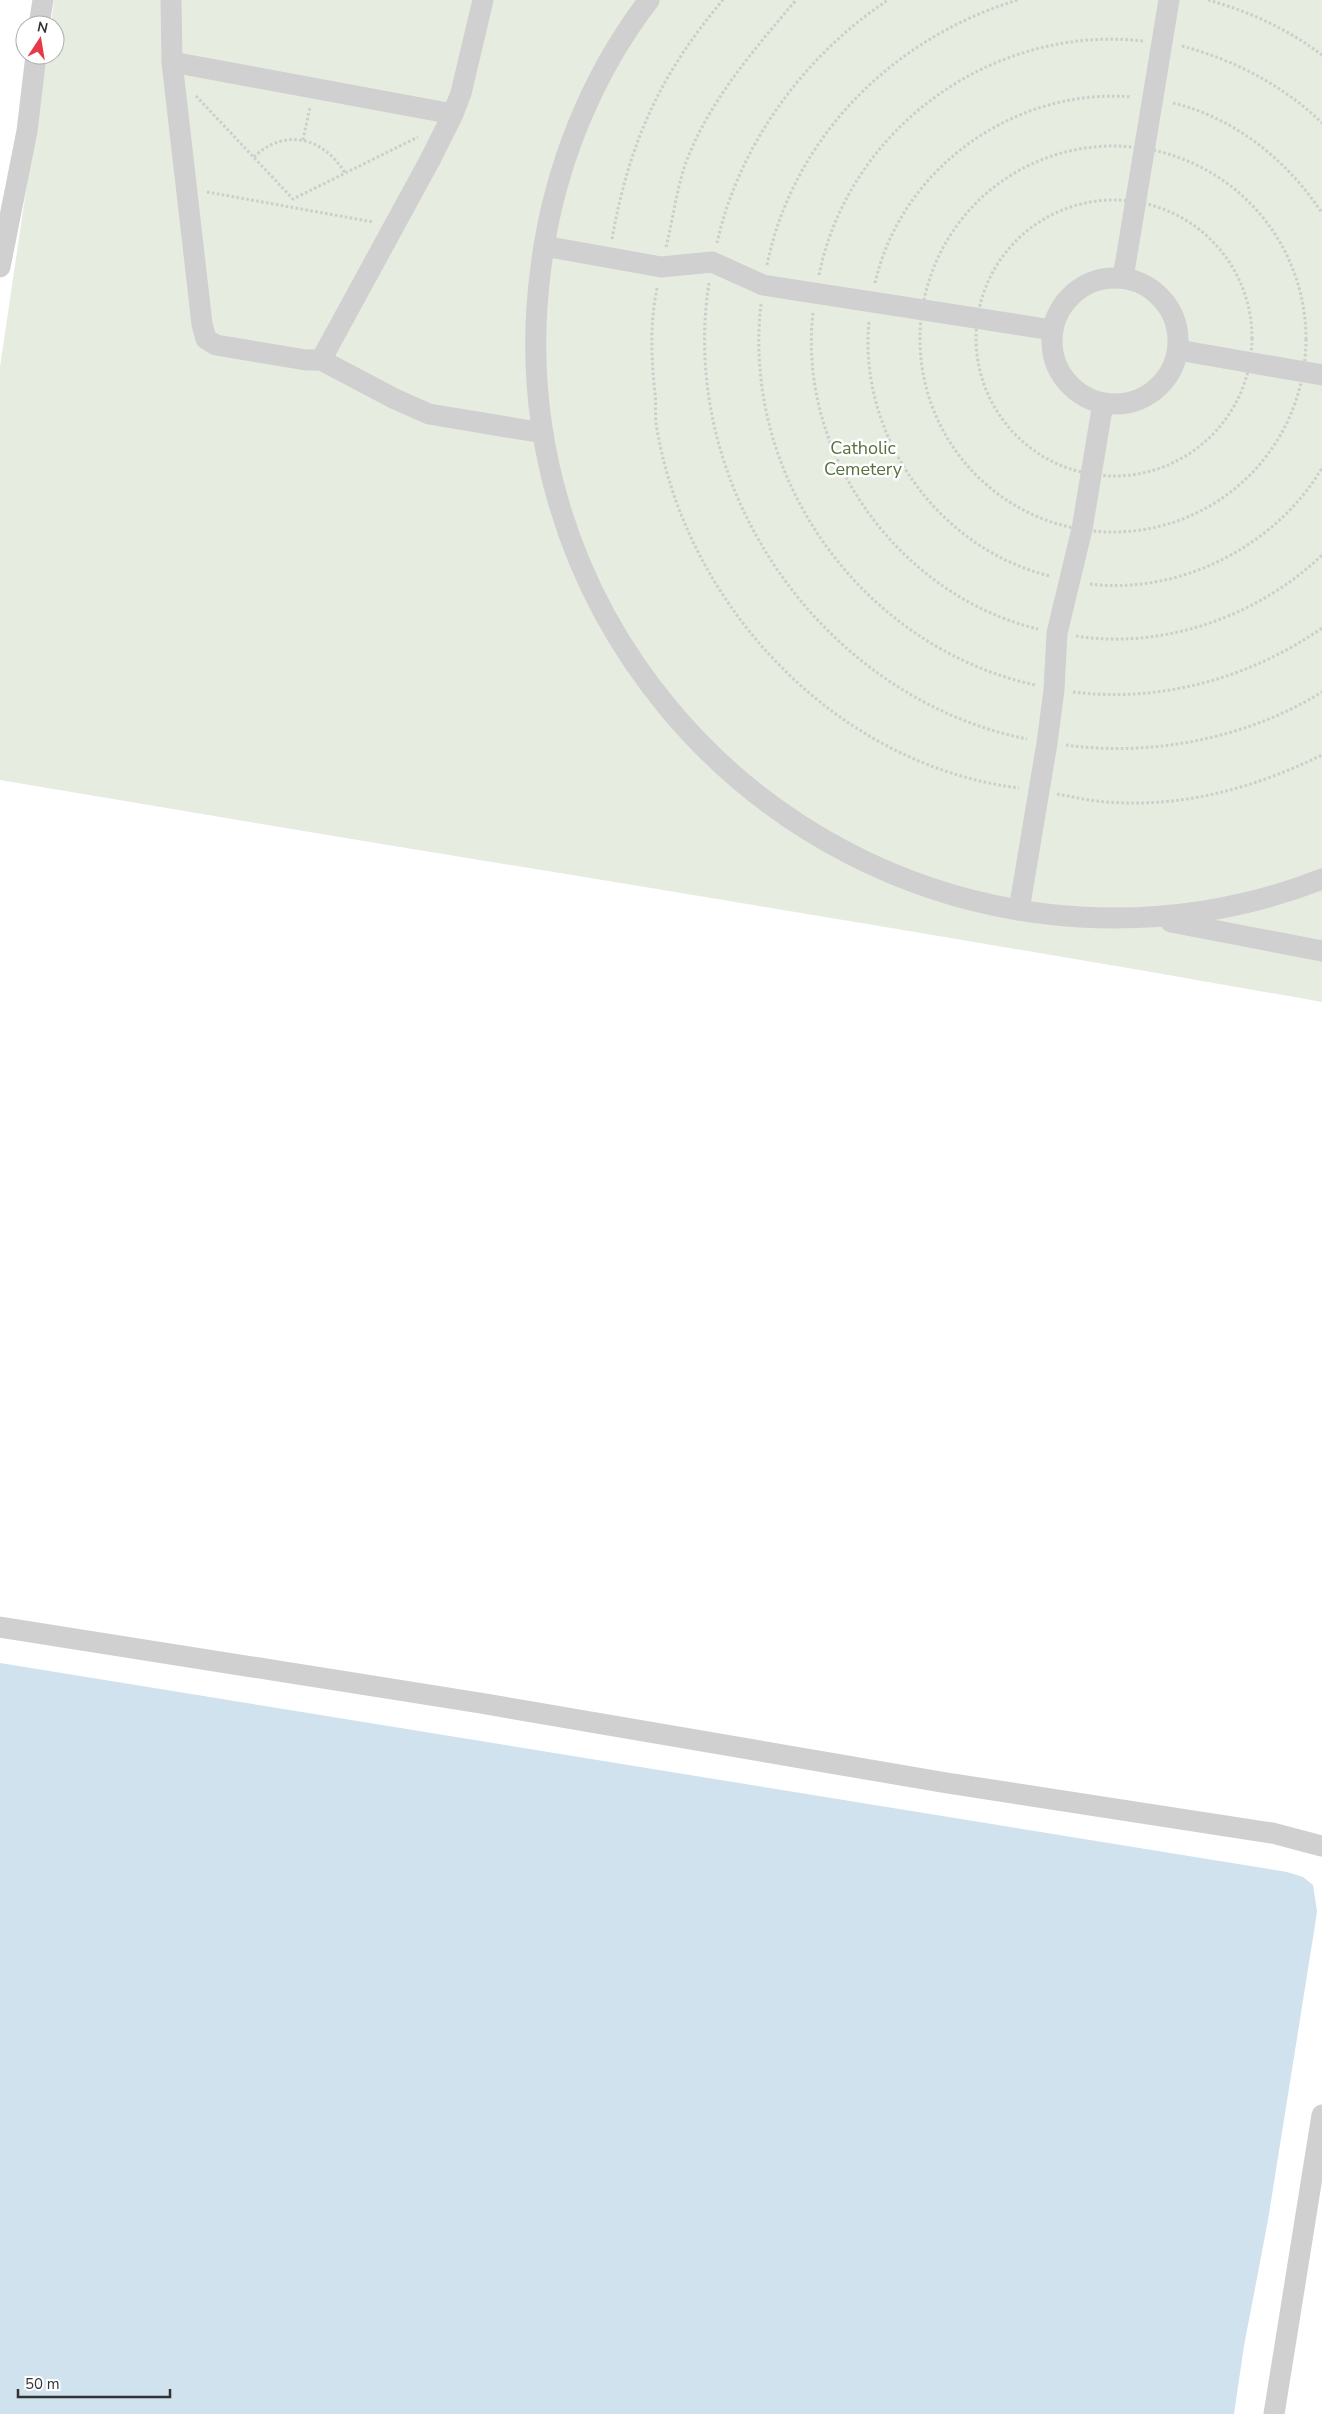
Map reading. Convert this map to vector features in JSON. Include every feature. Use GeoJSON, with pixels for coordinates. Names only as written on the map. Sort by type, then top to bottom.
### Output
{"type":"FeatureCollection","features":[{"type":"Feature","properties":{"kind":"lane"},"geometry":{"type":"LineString","coordinates":[[41,15],[43,0]]}},
{"type":"Feature","properties":{"kind":"lane"},"geometry":{"type":"LineString","coordinates":[[171,0],[172,67],[202,324],[206,339],[216,345],[306,360],[320,360],[404,404],[429,414],[542,433]]}},
{"type":"Feature","properties":{"kind":"lane"},"geometry":{"type":"LineString","coordinates":[[320,360],[451,118],[461,93],[483,0]]}},
{"type":"Feature","properties":{"kind":"lane"},"geometry":{"type":"LineString","coordinates":[[649,0],[617,47],[579,123],[564,163],[544,246],[537,292],[535,339],[542,433],[561,512],[583,571],[598,604],[616,635],[656,694],[704,748],[758,796],[794,822],[849,854],[906,880],[949,894],[1019,910],[1092,918],[1141,918],[1188,914],[1235,905],[1273,896],[1322,879]]}},
{"type":"Feature","properties":{"kind":"lane"},"geometry":{"type":"LineString","coordinates":[[1123,278],[1168,0]]}},
{"type":"Feature","properties":{"kind":"lane"},"geometry":{"type":"LineString","coordinates":[[0,267],[27,131],[35,65]]}},
{"type":"Feature","properties":{"kind":"lane"},"geometry":{"type":"LineString","coordinates":[[172,67],[314,88],[451,118]]}},
{"type":"Feature","properties":{"kind":"lane"},"geometry":{"type":"LineString","coordinates":[[544,246],[661,267],[712,262],[763,285],[1052,330]]}},
{"type":"Feature","properties":{"kind":"lane"},"geometry":{"type":"LineString","coordinates":[[1123,278],[1147,286],[1165,302],[1176,325],[1178,350],[1171,371],[1156,389],[1131,402],[1103,403],[1080,394],[1063,376],[1053,354],[1052,330],[1061,308],[1077,290],[1099,279],[1123,278]]}},
{"type":"Feature","properties":{"kind":"lane"},"geometry":{"type":"LineString","coordinates":[[1178,350],[1313,374]]}},
{"type":"Feature","properties":{"kind":"lane"},"geometry":{"type":"LineString","coordinates":[[1019,910],[1047,743],[1054,690],[1057,633],[1082,529],[1103,403]]}},
{"type":"Feature","properties":{"kind":"lane"},"geometry":{"type":"LineString","coordinates":[[1224,932],[1235,905]]}},
{"type":"Feature","properties":{"kind":"lane"},"geometry":{"type":"LineString","coordinates":[[1141,918],[1322,951]]}},
{"type":"Feature","properties":{"kind":"lane"},"geometry":{"type":"LineString","coordinates":[[0,1627],[470,1702],[947,1783],[1272,1833],[1322,1846]]}},
{"type":"Feature","properties":{"kind":"lane"},"geometry":{"type":"LineString","coordinates":[[1274,2414],[1322,2115]]}},
{"type":"Feature","properties":{"kind":"path"},"geometry":{"type":"LineString","coordinates":[[609,258],[621,193],[646,119],[664,80],[723,0]]}},
{"type":"Feature","properties":{"kind":"path"},"geometry":{"type":"LineString","coordinates":[[796,0],[757,44],[733,76],[694,146],[685,166],[661,267],[653,317],[651,367],[656,422],[668,473],[686,526],[726,600],[769,655],[789,676],[858,730],[906,755],[948,771],[979,780],[1107,802],[1143,802],[1208,796],[1278,776],[1322,756]]}},
{"type":"Feature","properties":{"kind":"path"},"geometry":{"type":"LineString","coordinates":[[888,0],[859,21],[823,53],[777,108],[752,149],[732,193],[712,262],[705,319],[705,347],[715,431],[732,485],[756,537],[781,576],[824,627],[844,647],[890,681],[939,709],[965,720],[1019,737],[1047,743],[1103,748],[1159,746],[1187,742],[1214,736],[1268,719],[1322,692]]}},
{"type":"Feature","properties":{"kind":"path"},"geometry":{"type":"LineString","coordinates":[[1018,0],[969,18],[917,46],[893,63],[850,103],[815,149],[791,192],[777,228],[763,285],[759,350],[766,414],[786,476],[800,505],[821,540],[856,584],[880,607],[932,645],[991,673],[1054,690],[1110,695],[1138,694],[1194,686],[1256,665],[1297,644],[1322,628]]}},
{"type":"Feature","properties":{"kind":"path"},"geometry":{"type":"LineString","coordinates":[[1208,0],[1247,13],[1271,24],[1322,55]]}},
{"type":"Feature","properties":{"kind":"path"},"geometry":{"type":"LineString","coordinates":[[1322,123],[1282,90],[1244,69],[1204,53],[1162,42],[1094,39],[1043,47],[995,62],[964,77],[909,117],[886,141],[865,168],[847,197],[833,228],[822,260],[815,293],[812,350],[820,408],[838,462],[867,512],[905,556],[950,591],[1002,617],[1057,633],[1081,637],[1128,638],[1152,636],[1198,627],[1235,613],[1263,599],[1302,572],[1322,555]]}},
{"type":"Feature","properties":{"kind":"path"},"geometry":{"type":"LineString","coordinates":[[172,67],[293,199]]}},
{"type":"Feature","properties":{"kind":"path"},"geometry":{"type":"LineString","coordinates":[[303,140],[314,88]]}},
{"type":"Feature","properties":{"kind":"path"},"geometry":{"type":"LineString","coordinates":[[1322,213],[1297,179],[1280,162],[1242,132],[1199,111],[1152,99],[1100,97],[1048,104],[1015,116],[984,132],[962,148],[930,177],[909,205],[891,235],[882,260],[871,302],[868,349],[874,396],[884,426],[897,455],[913,482],[933,506],[956,528],[982,547],[1032,570],[1070,581],[1122,585],[1148,582],[1190,572],[1222,560],[1259,537],[1285,515],[1303,496],[1322,468]]}},
{"type":"Feature","properties":{"kind":"path"},"geometry":{"type":"LineString","coordinates":[[291,207],[293,199],[451,118]]}},
{"type":"Feature","properties":{"kind":"path"},"geometry":{"type":"LineString","coordinates":[[254,158],[276,142],[288,139],[303,140],[326,150],[336,158],[345,172]]}},
{"type":"Feature","properties":{"kind":"path"},"geometry":{"type":"LineString","coordinates":[[1116,146],[1144,149],[1174,157],[1210,172],[1230,186],[1264,218],[1288,258],[1301,295],[1313,374],[1296,402],[1276,442],[1248,477],[1225,496],[1199,512],[1171,523],[1142,530],[1082,529],[1055,523],[1030,513],[1006,499],[984,482],[965,463],[949,441],[936,417],[927,391],[921,355],[922,310],[931,274],[952,233],[968,211],[1003,181],[1035,163],[1062,153],[1116,146]]}},
{"type":"Feature","properties":{"kind":"path"},"geometry":{"type":"LineString","coordinates":[[186,188],[394,226]]}},
{"type":"Feature","properties":{"kind":"path"},"geometry":{"type":"LineString","coordinates":[[1135,201],[1159,207],[1181,217],[1195,226],[1219,248],[1233,268],[1244,290],[1250,313],[1252,338],[1250,362],[1242,389],[1225,421],[1194,450],[1175,461],[1134,474],[1091,474],[1054,462],[1037,452],[1022,440],[1003,419],[988,394],[981,376],[976,338],[977,319],[982,295],[992,272],[1005,252],[1022,234],[1042,220],[1063,209],[1087,202],[1135,201]]}},
{"type":"Feature","properties":{"kind":"green space","name":"Catholic Cemetery"},"geometry":{"type":"Polygon","coordinates":[[[54,0],[1322,0],[1322,1002],[992,945],[0,780],[0,367],[45,65],[65,65],[65,15],[52,15],[54,0]]]}},
{"type":"Feature","properties":{"kind":"water"},"geometry":{"type":"Polygon","coordinates":[[[0,1663],[1287,1872],[1303,1877],[1313,1885],[1317,1911],[1268,2220],[1244,2346],[1234,2414],[0,2414],[0,1663]]]}}]}
